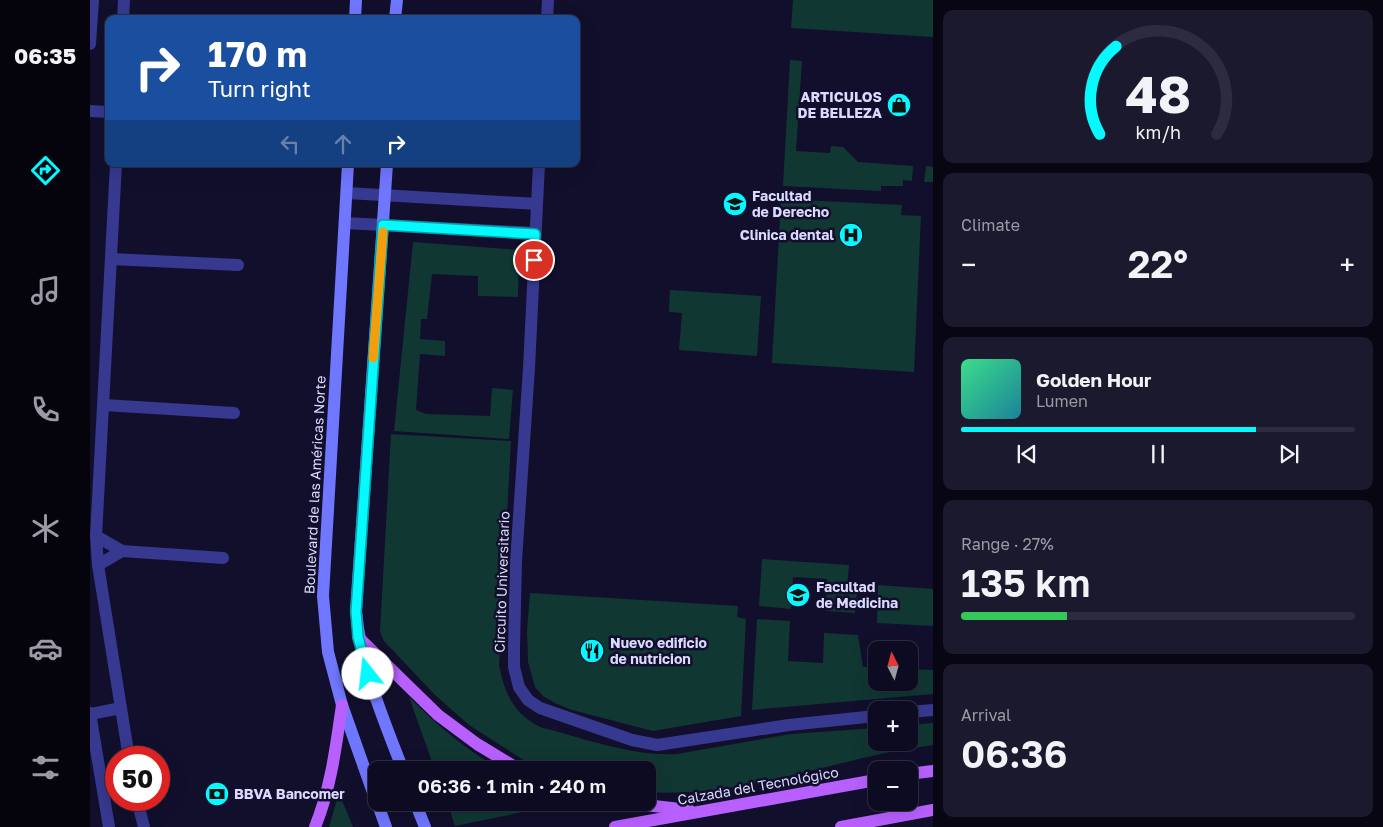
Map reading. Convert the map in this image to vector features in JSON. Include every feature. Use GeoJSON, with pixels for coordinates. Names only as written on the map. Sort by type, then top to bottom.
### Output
{"type":"FeatureCollection","features":[{"type":"Feature","properties":{"kind":"main road"},"geometry":{"type":"LineString","coordinates":[[356,0],[356,15]]}},
{"type":"Feature","properties":{"kind":"main road"},"geometry":{"type":"LineString","coordinates":[[396,15],[397,0]]}},
{"type":"Feature","properties":{"kind":"main road","name":"Boulevard de las Américas Norte"},"geometry":{"type":"LineString","coordinates":[[348,167],[323,596],[328,652],[342,705],[368,777]]}},
{"type":"Feature","properties":{"kind":"main road"},"geometry":{"type":"LineString","coordinates":[[387,167],[356,612],[358,637],[374,693],[400,761]]}},
{"type":"Feature","properties":{"kind":"main road"},"geometry":{"type":"LineString","coordinates":[[358,637],[438,715],[477,744],[505,761]]}},
{"type":"Feature","properties":{"kind":"main road"},"geometry":{"type":"LineString","coordinates":[[316,827],[324,803],[333,762],[342,705]]}},
{"type":"Feature","properties":{"kind":"main road"},"geometry":{"type":"LineString","coordinates":[[918,773],[933,771]]}},
{"type":"Feature","properties":{"kind":"main road","name":"Calzada del Tecnológico"},"geometry":{"type":"LineString","coordinates":[[615,827],[868,781]]}},
{"type":"Feature","properties":{"kind":"main road"},"geometry":{"type":"LineString","coordinates":[[656,806],[706,811]]}},
{"type":"Feature","properties":{"kind":"main road"},"geometry":{"type":"LineString","coordinates":[[841,827],[933,810]]}},
{"type":"Feature","properties":{"kind":"main road","name":"Boulevard de las Américas Norte"},"geometry":{"type":"LineString","coordinates":[[380,811],[386,827]]}},
{"type":"Feature","properties":{"kind":"main road"},"geometry":{"type":"LineString","coordinates":[[419,811],[425,827]]}},
{"type":"Feature","properties":{"kind":"street"},"geometry":{"type":"LineString","coordinates":[[90,44],[92,0]]}},
{"type":"Feature","properties":{"kind":"street"},"geometry":{"type":"LineString","coordinates":[[123,15],[124,0]]}},
{"type":"Feature","properties":{"kind":"street"},"geometry":{"type":"LineString","coordinates":[[547,15],[548,0]]}},
{"type":"Feature","properties":{"kind":"street"},"geometry":{"type":"LineString","coordinates":[[90,111],[105,112]]}},
{"type":"Feature","properties":{"kind":"street"},"geometry":{"type":"LineString","coordinates":[[116,167],[104,405],[93,536],[94,566],[128,746]]}},
{"type":"Feature","properties":{"kind":"street","name":"Circuito Universitario"},"geometry":{"type":"LineString","coordinates":[[539,167],[528,384],[516,561],[514,667],[519,687],[528,700],[540,708],[632,740],[657,745],[788,725],[868,717]]}},
{"type":"Feature","properties":{"kind":"street"},"geometry":{"type":"LineString","coordinates":[[347,193],[536,204]]}},
{"type":"Feature","properties":{"kind":"street"},"geometry":{"type":"LineString","coordinates":[[345,223],[535,234]]}},
{"type":"Feature","properties":{"kind":"street"},"geometry":{"type":"LineString","coordinates":[[111,259],[238,265]]}},
{"type":"Feature","properties":{"kind":"street"},"geometry":{"type":"LineString","coordinates":[[104,405],[234,413]]}},
{"type":"Feature","properties":{"kind":"street"},"geometry":{"type":"LineString","coordinates":[[93,536],[122,551],[223,558]]}},
{"type":"Feature","properties":{"kind":"street"},"geometry":{"type":"LineString","coordinates":[[94,566],[122,551]]}},
{"type":"Feature","properties":{"kind":"street"},"geometry":{"type":"LineString","coordinates":[[109,827],[90,714],[121,708]]}},
{"type":"Feature","properties":{"kind":"street"},"geometry":{"type":"LineString","coordinates":[[918,711],[933,710]]}},
{"type":"Feature","properties":{"kind":"street"},"geometry":{"type":"LineString","coordinates":[[140,811],[144,827]]}},
{"type":"Feature","properties":{"kind":"green space"},"geometry":{"type":"Polygon","coordinates":[[[793,0],[933,0],[933,37],[791,28],[793,0]]]}},
{"type":"Feature","properties":{"kind":"green space"},"geometry":{"type":"Polygon","coordinates":[[[790,60],[802,61],[796,151],[830,153],[831,146],[843,147],[858,162],[913,166],[912,181],[903,180],[903,186],[881,186],[881,191],[783,186],[790,60]]]}},
{"type":"Feature","properties":{"kind":"green space"},"geometry":{"type":"Polygon","coordinates":[[[926,166],[933,167],[933,182],[924,182],[926,166]]]}},
{"type":"Feature","properties":{"kind":"green space"},"geometry":{"type":"Polygon","coordinates":[[[781,199],[902,205],[901,215],[921,216],[914,372],[772,363],[781,199]]]}},
{"type":"Feature","properties":{"kind":"green space"},"geometry":{"type":"Polygon","coordinates":[[[413,242],[519,250],[518,297],[478,296],[478,276],[432,274],[427,319],[421,319],[420,339],[445,341],[445,356],[420,354],[416,410],[426,414],[490,416],[492,388],[513,390],[509,439],[394,431],[413,242]]]}},
{"type":"Feature","properties":{"kind":"green space"},"geometry":{"type":"Polygon","coordinates":[[[670,290],[761,296],[757,356],[679,350],[682,313],[669,312],[670,290]]]}},
{"type":"Feature","properties":{"kind":"green space"},"geometry":{"type":"Polygon","coordinates":[[[391,434],[511,441],[499,665],[507,694],[517,709],[531,722],[540,727],[591,741],[644,753],[677,754],[791,734],[868,729],[868,751],[897,751],[755,783],[719,789],[656,792],[656,761],[525,761],[469,725],[435,695],[384,641],[380,632],[391,434]]]}},
{"type":"Feature","properties":{"kind":"green space"},"geometry":{"type":"Polygon","coordinates":[[[762,559],[849,565],[847,590],[857,591],[855,613],[826,611],[827,579],[793,577],[791,609],[759,606],[762,559]]]}},
{"type":"Feature","properties":{"kind":"green space"},"geometry":{"type":"Polygon","coordinates":[[[878,585],[933,589],[933,626],[877,623],[878,585]]]}},
{"type":"Feature","properties":{"kind":"green space"},"geometry":{"type":"Polygon","coordinates":[[[530,593],[738,606],[737,617],[746,619],[741,716],[653,731],[572,710],[555,703],[543,696],[535,687],[528,662],[527,631],[530,593]]]}},
{"type":"Feature","properties":{"kind":"green space"},"geometry":{"type":"Polygon","coordinates":[[[757,619],[790,621],[788,661],[823,663],[824,633],[858,635],[863,667],[868,667],[868,691],[918,691],[918,669],[933,670],[933,694],[752,710],[757,619]]]}},
{"type":"Feature","properties":{"kind":"green space"},"geometry":{"type":"Polygon","coordinates":[[[409,697],[453,737],[487,761],[432,761],[409,697]]]}},
{"type":"Feature","properties":{"kind":"green space"},"geometry":{"type":"Polygon","coordinates":[[[933,723],[933,745],[918,748],[918,724],[933,723]]]}},
{"type":"Feature","properties":{"kind":"green space"},"geometry":{"type":"Polygon","coordinates":[[[339,793],[353,827],[329,827],[339,793]]]}},
{"type":"Feature","properties":{"kind":"green space"},"geometry":{"type":"Polygon","coordinates":[[[450,811],[528,811],[455,826],[450,811]]]}},
{"type":"Feature","properties":{"kind":"slow traffic"},"geometry":{"type":"LineString","coordinates":[[373,358],[383,232]]}},
{"type":"Feature","properties":{"kind":"place","name":"ARTICULOS DE BELLEZA"},"geometry":{"type":"Point","coordinates":[899,105]}},
{"type":"Feature","properties":{"kind":"place","name":"Facultad de Derecho"},"geometry":{"type":"Point","coordinates":[735,204]}},
{"type":"Feature","properties":{"kind":"place","name":"Clinica dental"},"geometry":{"type":"Point","coordinates":[851,235]}},
{"type":"Feature","properties":{"kind":"place","name":"Facultad de Medicina"},"geometry":{"type":"Point","coordinates":[798,595]}},
{"type":"Feature","properties":{"kind":"place","name":"Nuevo edificio de nutricion"},"geometry":{"type":"Point","coordinates":[592,651]}},
{"type":"Feature","properties":{"kind":"place","name":"BBVA Bancomer"},"geometry":{"type":"Point","coordinates":[217,794]}},
{"type":"Feature","properties":{"kind":"route"},"geometry":{"type":"LineString","coordinates":[[368,674],[358,637],[356,612],[383,225],[535,234],[534,260]]}}]}
